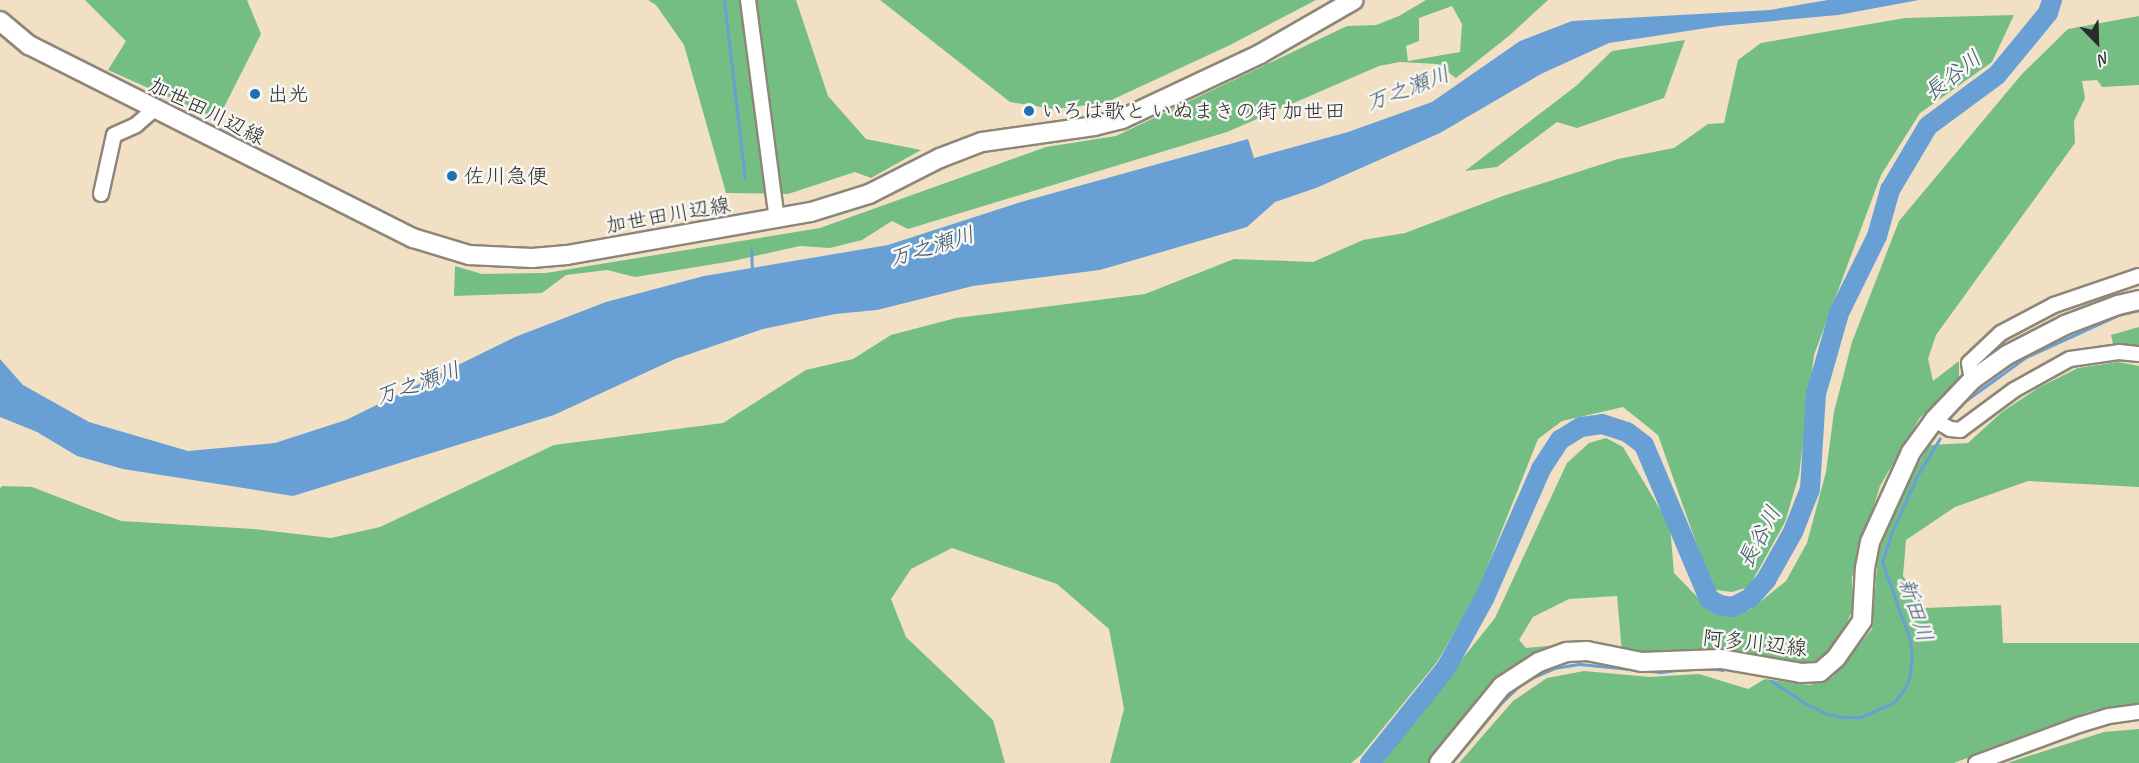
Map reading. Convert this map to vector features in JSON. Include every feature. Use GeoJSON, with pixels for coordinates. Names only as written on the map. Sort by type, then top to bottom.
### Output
{"type":"FeatureCollection","features":[{"type":"Feature","properties":{"kind":"main road","name":"加世田川辺線"},"geometry":{"type":"LineString","coordinates":[[0,21],[29,45],[153,110],[413,238],[469,255],[531,258],[567,255],[777,219],[861,197],[940,158],[982,142],[1094,126],[1122,119],[1260,54],[1354,0]]}},
{"type":"Feature","properties":{"kind":"main road"},"geometry":{"type":"LineString","coordinates":[[1936,417],[1972,380],[2007,355],[2054,330],[2108,308],[2139,300]]}},
{"type":"Feature","properties":{"kind":"main road","name":"阿多川辺線"},"geometry":{"type":"LineString","coordinates":[[1439,763],[1502,686],[1539,662],[1567,652],[1587,651],[1642,662],[1721,659],[1801,673],[1820,672],[1836,658],[1862,621],[1865,568],[1870,542],[1911,452],[1936,417]]}},
{"type":"Feature","properties":{"kind":"street"},"geometry":{"type":"LineString","coordinates":[[748,0],[777,219]]}},
{"type":"Feature","properties":{"kind":"street"},"geometry":{"type":"LineString","coordinates":[[100,194],[114,135],[136,125],[153,110]]}},
{"type":"Feature","properties":{"kind":"street"},"geometry":{"type":"LineString","coordinates":[[1972,380],[1969,363],[2001,333],[2054,305],[2139,276]]}},
{"type":"Feature","properties":{"kind":"street"},"geometry":{"type":"LineString","coordinates":[[1936,417],[1950,429],[1960,430],[2014,390],[2070,359],[2119,352],[2139,354]]}},
{"type":"Feature","properties":{"kind":"street"},"geometry":{"type":"LineString","coordinates":[[1976,763],[2079,725],[2109,716],[2139,712]]}},
{"type":"Feature","properties":{"kind":"green space"},"geometry":{"type":"Polygon","coordinates":[[[85,0],[247,0],[261,34],[218,119],[108,70],[126,41],[85,0]]]}},
{"type":"Feature","properties":{"kind":"green space"},"geometry":{"type":"Polygon","coordinates":[[[648,0],[796,0],[828,96],[866,139],[921,150],[871,178],[855,172],[788,194],[726,193],[684,45],[656,5],[648,0]]]}},
{"type":"Feature","properties":{"kind":"green space"},"geometry":{"type":"Polygon","coordinates":[[[880,0],[1316,0],[1230,45],[1105,103],[1054,109],[1010,102],[880,0]]]}},
{"type":"Feature","properties":{"kind":"green space"},"geometry":{"type":"Polygon","coordinates":[[[1426,0],[1548,0],[1510,35],[1456,78],[1437,64],[1400,62],[1379,66],[1227,132],[908,229],[892,221],[862,240],[830,248],[800,246],[733,261],[635,277],[607,270],[566,275],[542,293],[454,296],[455,266],[482,274],[546,273],[820,228],[1046,147],[1116,136],[1347,26],[1376,25],[1399,16],[1426,0]],[[1452,6],[1419,18],[1419,41],[1406,46],[1408,61],[1460,52],[1462,24],[1452,6]]]}},
{"type":"Feature","properties":{"kind":"green space"},"geometry":{"type":"Polygon","coordinates":[[[2014,15],[1992,62],[1920,113],[1881,175],[1814,355],[1799,475],[1785,522],[1749,587],[1732,592],[1716,590],[1710,582],[1658,435],[1623,407],[1562,421],[1538,439],[1476,595],[1437,662],[1361,755],[1351,763],[1110,763],[1124,709],[1109,629],[1057,584],[952,548],[911,569],[891,599],[906,637],[993,720],[1005,763],[0,763],[0,488],[3,486],[32,487],[121,521],[254,529],[331,538],[380,527],[554,445],[723,423],[806,370],[853,359],[891,335],[956,318],[1145,294],[1234,259],[1313,262],[1363,240],[1405,233],[1503,196],[1618,159],[1674,148],[1708,124],[1724,123],[1738,60],[1761,43],[1905,18],[2014,15]]]}},
{"type":"Feature","properties":{"kind":"green space"},"geometry":{"type":"Polygon","coordinates":[[[2139,16],[2139,85],[2102,87],[2097,80],[2082,81],[2085,98],[2074,121],[2075,143],[1936,335],[1928,359],[1933,381],[1959,361],[1959,378],[1919,419],[1880,486],[1852,577],[1853,610],[1836,643],[1819,659],[1801,668],[1715,653],[1622,653],[1617,596],[1569,599],[1533,617],[1519,640],[1526,648],[1558,645],[1498,677],[1428,763],[1379,763],[1495,618],[1567,463],[1589,443],[1606,438],[1623,447],[1670,526],[1674,573],[1709,609],[1726,615],[1750,610],[1786,581],[1807,543],[1826,472],[1834,412],[1852,342],[1899,221],[2022,74],[2068,29],[2139,16]]]}},
{"type":"Feature","properties":{"kind":"green space"},"geometry":{"type":"Polygon","coordinates":[[[1685,40],[1664,98],[1577,128],[1557,122],[1497,167],[1465,171],[1576,86],[1612,51],[1685,40]]]}},
{"type":"Feature","properties":{"kind":"green space"},"geometry":{"type":"Polygon","coordinates":[[[2139,327],[2139,350],[2113,344],[2111,335],[2139,327]]]}},
{"type":"Feature","properties":{"kind":"green space"},"geometry":{"type":"Polygon","coordinates":[[[2118,362],[2139,366],[2139,487],[2028,481],[1955,507],[1906,540],[1903,576],[1925,608],[2001,605],[2003,643],[2139,643],[2139,705],[2091,711],[1954,763],[1459,763],[1513,701],[1547,678],[1584,671],[1650,677],[1699,674],[1748,689],[1765,679],[1810,685],[1833,677],[1872,629],[1878,554],[1901,495],[1929,445],[1968,443],[2002,412],[2038,388],[2078,368],[2118,362]]]}},
{"type":"Feature","properties":{"kind":"green space"},"geometry":{"type":"Polygon","coordinates":[[[2139,729],[2139,763],[2007,763],[2104,732],[2139,729]]]}},
{"type":"Feature","properties":{"kind":"water","name":"万之瀬川"},"geometry":{"type":"Polygon","coordinates":[[[1828,0],[1919,0],[1838,15],[1720,26],[1609,43],[1541,74],[1440,133],[1316,188],[1275,202],[1247,227],[1100,270],[973,286],[877,310],[835,314],[763,329],[675,359],[554,415],[293,496],[123,469],[77,456],[37,432],[0,417],[0,359],[23,385],[89,422],[188,451],[275,443],[346,420],[515,337],[606,302],[704,276],[888,245],[1021,202],[1248,139],[1254,158],[1348,132],[1432,102],[1520,41],[1572,21],[1770,10],[1828,0]]]}},
{"type":"Feature","properties":{"kind":"waterway"},"geometry":{"type":"LineString","coordinates":[[724,0],[745,178]]}},
{"type":"Feature","properties":{"kind":"waterway","name":"長谷川"},"geometry":{"type":"LineString","coordinates":[[1370,763],[1446,668],[1484,599],[1541,469],[1560,440],[1581,427],[1602,424],[1627,432],[1644,445],[1709,599],[1720,605],[1733,607],[1750,598],[1766,580],[1793,532],[1810,489],[1816,394],[1839,313],[1877,236],[1890,190],[1928,126],[1997,75],[2048,13],[2052,0]]}},
{"type":"Feature","properties":{"kind":"waterway"},"geometry":{"type":"LineString","coordinates":[[751,250],[752,272]]}},
{"type":"Feature","properties":{"kind":"waterway","name":"新田川"},"geometry":{"type":"LineString","coordinates":[[1965,401],[2026,357],[2118,315],[2139,310]]}},
{"type":"Feature","properties":{"kind":"waterway","name":"新田川"},"geometry":{"type":"LineString","coordinates":[[1771,681],[1807,704],[1827,714],[1842,717],[1860,717],[1893,703],[1904,690],[1909,678],[1912,657],[1910,640],[1882,562],[1891,534],[1917,476],[1940,438]]}},
{"type":"Feature","properties":{"kind":"waterway","name":"新田川"},"geometry":{"type":"LineString","coordinates":[[1451,763],[1500,704],[1524,681],[1554,668],[1579,664],[1661,672],[1685,669]]}},
{"type":"Feature","properties":{"kind":"waterway","name":"新田川"},"geometry":{"type":"LineString","coordinates":[[1709,668],[1723,670]]}},
{"type":"Feature","properties":{"kind":"place","name":"出光"},"geometry":{"type":"Point","coordinates":[255,94]}},
{"type":"Feature","properties":{"kind":"place","name":"いろは歌と いぬまきの街 加世田"},"geometry":{"type":"Point","coordinates":[1029,111]}},
{"type":"Feature","properties":{"kind":"place","name":"佐川急便"},"geometry":{"type":"Point","coordinates":[452,176]}}]}
